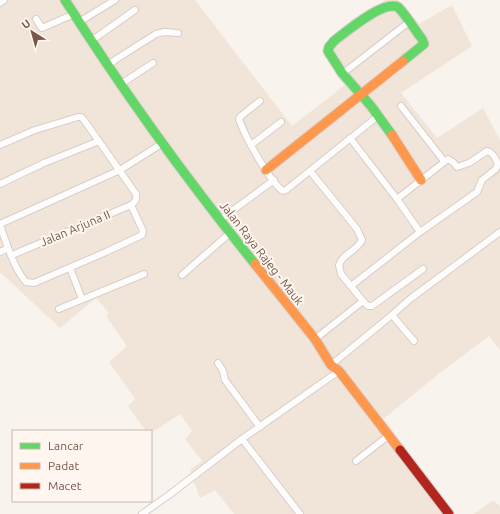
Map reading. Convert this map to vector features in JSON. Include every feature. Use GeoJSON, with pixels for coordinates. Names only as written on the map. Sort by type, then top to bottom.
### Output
{"type":"FeatureCollection","features":[{"type":"Feature","properties":{"kind":"main road","name":"Jalan Raya Rajeg - Mauk"},"geometry":{"type":"LineString","coordinates":[[65,0],[91,41],[162,143],[230,233],[315,339],[331,364],[339,371],[445,513]]}},
{"type":"Feature","properties":{"kind":"main road"},"geometry":{"type":"LineString","coordinates":[[266,170],[360,94],[424,44],[424,41],[397,6],[386,3],[373,9],[329,47],[328,51],[342,74],[360,94],[378,116],[421,180]]}},
{"type":"Feature","properties":{"kind":"street"},"geometry":{"type":"LineString","coordinates":[[0,3],[4,0]]}},
{"type":"Feature","properties":{"kind":"street"},"geometry":{"type":"LineString","coordinates":[[79,22],[114,0]]}},
{"type":"Feature","properties":{"kind":"street"},"geometry":{"type":"LineString","coordinates":[[91,41],[136,10]]}},
{"type":"Feature","properties":{"kind":"street"},"geometry":{"type":"LineString","coordinates":[[36,19],[42,28],[74,14]]}},
{"type":"Feature","properties":{"kind":"street"},"geometry":{"type":"LineString","coordinates":[[342,74],[409,22]]}},
{"type":"Feature","properties":{"kind":"street"},"geometry":{"type":"LineString","coordinates":[[108,65],[156,34],[164,32],[178,33]]}},
{"type":"Feature","properties":{"kind":"street"},"geometry":{"type":"LineString","coordinates":[[122,84],[153,63]]}},
{"type":"Feature","properties":{"kind":"street"},"geometry":{"type":"LineString","coordinates":[[260,101],[239,119],[258,159],[283,191],[378,116]]}},
{"type":"Feature","properties":{"kind":"street"},"geometry":{"type":"LineString","coordinates":[[401,106],[444,161]]}},
{"type":"Feature","properties":{"kind":"street"},"geometry":{"type":"LineString","coordinates":[[0,145],[35,130],[81,117],[120,170],[136,194],[135,201],[131,205],[143,231],[142,235],[34,284],[26,282],[22,277],[8,248],[0,224],[120,170],[162,143]]}},
{"type":"Feature","properties":{"kind":"street"},"geometry":{"type":"LineString","coordinates":[[251,145],[281,122]]}},
{"type":"Feature","properties":{"kind":"street"},"geometry":{"type":"LineString","coordinates":[[350,138],[397,199],[420,232]]}},
{"type":"Feature","properties":{"kind":"street"},"geometry":{"type":"LineString","coordinates":[[0,184],[44,163],[99,141]]}},
{"type":"Feature","properties":{"kind":"street"},"geometry":{"type":"LineString","coordinates":[[351,286],[420,232],[477,192],[482,180],[496,169],[498,164],[494,156],[487,151],[469,163],[457,167],[448,159],[397,199]]}},
{"type":"Feature","properties":{"kind":"street"},"geometry":{"type":"LineString","coordinates":[[310,171],[362,237],[360,244],[343,258],[339,265],[341,274],[368,306],[372,306],[423,269]]}},
{"type":"Feature","properties":{"kind":"street"},"geometry":{"type":"LineString","coordinates":[[220,220],[274,180]]}},
{"type":"Feature","properties":{"kind":"street","name":"Jalan Arjuna II"},"geometry":{"type":"LineString","coordinates":[[12,255],[131,205]]}},
{"type":"Feature","properties":{"kind":"street"},"geometry":{"type":"LineString","coordinates":[[331,364],[425,288],[500,232]]}},
{"type":"Feature","properties":{"kind":"street"},"geometry":{"type":"LineString","coordinates":[[182,275],[230,233]]}},
{"type":"Feature","properties":{"kind":"street"},"geometry":{"type":"LineString","coordinates":[[0,252],[8,248]]}},
{"type":"Feature","properties":{"kind":"street"},"geometry":{"type":"LineString","coordinates":[[70,268],[82,299]]}},
{"type":"Feature","properties":{"kind":"street"},"geometry":{"type":"LineString","coordinates":[[59,309],[144,274]]}},
{"type":"Feature","properties":{"kind":"street"},"geometry":{"type":"LineString","coordinates":[[315,339],[363,301]]}},
{"type":"Feature","properties":{"kind":"street"},"geometry":{"type":"LineString","coordinates":[[392,315],[414,341]]}},
{"type":"Feature","properties":{"kind":"street"},"geometry":{"type":"LineString","coordinates":[[218,363],[223,371],[224,380],[260,427]]}},
{"type":"Feature","properties":{"kind":"street"},"geometry":{"type":"LineString","coordinates":[[142,514],[201,472],[242,439],[339,371]]}},
{"type":"Feature","properties":{"kind":"street"},"geometry":{"type":"LineString","coordinates":[[356,461],[388,436]]}},
{"type":"Feature","properties":{"kind":"street"},"geometry":{"type":"LineString","coordinates":[[242,439],[300,514]]}},
{"type":"Feature","properties":{"kind":"shaded area"},"geometry":{"type":"Polygon","coordinates":[[[0,0],[195,0],[292,126],[345,85],[326,43],[385,0],[398,0],[419,24],[452,5],[472,46],[401,93],[437,138],[483,108],[500,140],[500,350],[489,336],[436,376],[382,420],[452,514],[234,514],[215,490],[200,498],[190,470],[202,461],[185,439],[192,431],[180,414],[152,432],[152,430],[145,430],[128,406],[135,399],[109,362],[127,346],[106,316],[109,313],[96,298],[60,328],[0,272],[0,0]]]}},
{"type":"Feature","properties":{"kind":"shaded area"},"geometry":{"type":"Polygon","coordinates":[[[493,500],[500,506],[500,514],[474,514],[493,500]]]}},
{"type":"Feature","properties":{"kind":"traffic: fast"},"geometry":{"type":"LineString","coordinates":[[65,0],[156,135],[255,264]]}},
{"type":"Feature","properties":{"kind":"traffic: fast"},"geometry":{"type":"LineString","coordinates":[[392,135],[371,106],[342,73],[328,51],[329,47],[334,41],[356,24],[374,12],[391,6],[398,7],[422,39],[424,44],[403,61]]}},
{"type":"Feature","properties":{"kind":"traffic: slow"},"geometry":{"type":"LineString","coordinates":[[266,170],[403,61]]}},
{"type":"Feature","properties":{"kind":"traffic: slow"},"geometry":{"type":"LineString","coordinates":[[392,135],[421,180]]}},
{"type":"Feature","properties":{"kind":"traffic: slow"},"geometry":{"type":"LineString","coordinates":[[255,264],[315,339],[331,365],[339,371],[400,450]]}},
{"type":"Feature","properties":{"kind":"traffic: jam"},"geometry":{"type":"LineString","coordinates":[[400,450],[449,514]]}}]}
